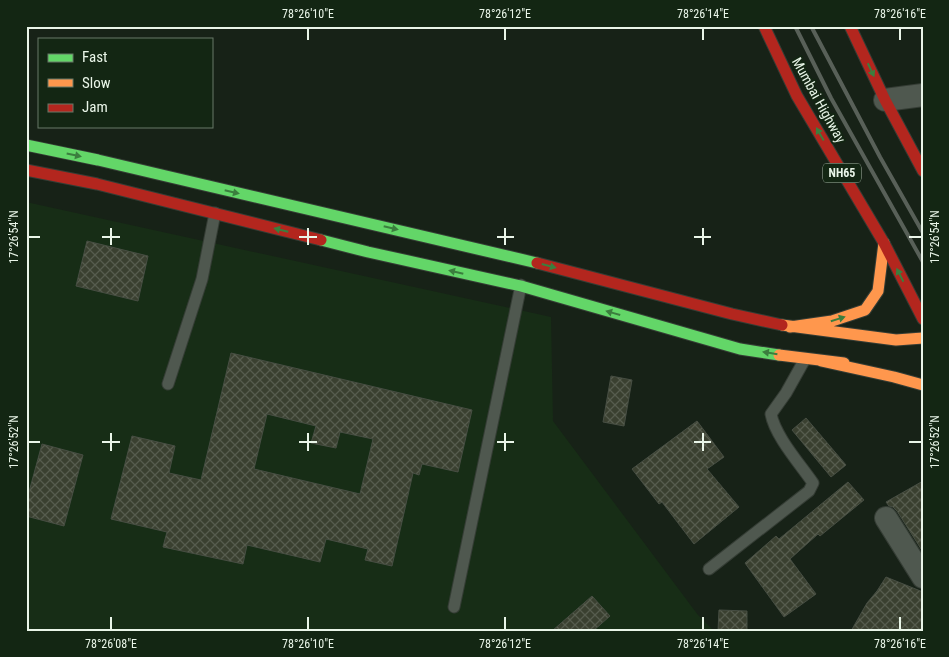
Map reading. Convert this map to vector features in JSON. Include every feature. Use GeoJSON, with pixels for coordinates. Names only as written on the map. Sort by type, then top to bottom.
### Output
{"type":"FeatureCollection","features":[{"type":"Feature","properties":{"kind":"main road","name":"Mumbai Highway"},"geometry":{"type":"LineString","coordinates":[[764,26],[797,96],[884,243],[923,319]]}},
{"type":"Feature","properties":{"kind":"main road"},"geometry":{"type":"LineString","coordinates":[[850,26],[885,100],[923,171]]}},
{"type":"Feature","properties":{"kind":"main road"},"geometry":{"type":"LineString","coordinates":[[26,145],[98,160],[524,273],[740,349],[805,359],[914,370]]}},
{"type":"Feature","properties":{"kind":"main road"},"geometry":{"type":"LineString","coordinates":[[26,170],[97,184],[368,252],[524,273],[790,327],[896,340],[923,338]]}},
{"type":"Feature","properties":{"kind":"main road"},"geometry":{"type":"LineString","coordinates":[[790,327],[832,321],[866,310],[878,292],[884,243]]}},
{"type":"Feature","properties":{"kind":"main road"},"geometry":{"type":"LineString","coordinates":[[822,361],[923,385]]}},
{"type":"Feature","properties":{"kind":"street"},"geometry":{"type":"LineString","coordinates":[[885,100],[923,95]]}},
{"type":"Feature","properties":{"kind":"street"},"geometry":{"type":"LineString","coordinates":[[886,518],[923,577]]}},
{"type":"Feature","properties":{"kind":"lane"},"geometry":{"type":"LineString","coordinates":[[168,384],[202,279],[215,214]]}},
{"type":"Feature","properties":{"kind":"lane"},"geometry":{"type":"LineString","coordinates":[[454,607],[524,273]]}},
{"type":"Feature","properties":{"kind":"lane"},"geometry":{"type":"LineString","coordinates":[[709,569],[809,491],[813,483],[780,435],[773,423],[771,414],[786,393],[805,359]]}},
{"type":"Feature","properties":{"kind":"shaded area"},"geometry":{"type":"Polygon","coordinates":[[[26,202],[551,317],[553,421],[698,615],[714,631],[26,631],[26,202]]]}},
{"type":"Feature","properties":{"kind":"building"},"geometry":{"type":"Polygon","coordinates":[[[87,241],[148,256],[138,301],[76,286],[87,241]]]}},
{"type":"Feature","properties":{"kind":"building"},"geometry":{"type":"Polygon","coordinates":[[[231,353],[472,410],[458,472],[422,464],[419,475],[413,473],[392,566],[365,560],[368,549],[326,539],[320,562],[247,545],[243,564],[163,547],[167,532],[111,519],[132,436],[175,446],[169,473],[201,480],[231,353]],[[267,414],[254,469],[360,494],[373,439],[340,432],[336,448],[311,443],[316,426],[267,414]]]}},
{"type":"Feature","properties":{"kind":"building"},"geometry":{"type":"Polygon","coordinates":[[[611,376],[632,380],[624,426],[603,422],[611,376]]]}},
{"type":"Feature","properties":{"kind":"building"},"geometry":{"type":"Polygon","coordinates":[[[806,418],[846,465],[831,477],[792,430],[806,418]]]}},
{"type":"Feature","properties":{"kind":"building"},"geometry":{"type":"Polygon","coordinates":[[[697,421],[724,457],[707,469],[739,507],[694,544],[662,502],[659,504],[632,469],[697,421]]]}},
{"type":"Feature","properties":{"kind":"building"},"geometry":{"type":"Polygon","coordinates":[[[42,444],[83,455],[64,526],[26,516],[26,503],[42,444]]]}},
{"type":"Feature","properties":{"kind":"building"},"geometry":{"type":"Polygon","coordinates":[[[923,481],[923,552],[897,511],[886,502],[923,481]]]}},
{"type":"Feature","properties":{"kind":"building"},"geometry":{"type":"Polygon","coordinates":[[[848,482],[864,500],[820,536],[818,534],[790,559],[816,594],[784,617],[745,563],[776,536],[779,539],[848,482]]]}},
{"type":"Feature","properties":{"kind":"building"},"geometry":{"type":"Polygon","coordinates":[[[886,577],[923,592],[923,631],[851,631],[867,603],[886,577]]]}},
{"type":"Feature","properties":{"kind":"building"},"geometry":{"type":"Polygon","coordinates":[[[592,596],[610,616],[593,631],[552,631],[592,596]]]}},
{"type":"Feature","properties":{"kind":"building"},"geometry":{"type":"Polygon","coordinates":[[[719,610],[747,611],[747,631],[718,631],[719,610]]]}},
{"type":"Feature","properties":{"kind":"railway"},"geometry":{"type":"LineString","coordinates":[[795,26],[831,98],[923,262]]}},
{"type":"Feature","properties":{"kind":"railway"},"geometry":{"type":"LineString","coordinates":[[811,26],[880,157],[923,233]]}},
{"type":"Feature","properties":{"kind":"traffic: fast"},"geometry":{"type":"LineString","coordinates":[[26,145],[98,160],[537,263]]}},
{"type":"Feature","properties":{"kind":"traffic: fast"},"geometry":{"type":"LineString","coordinates":[[321,240],[521,286],[740,349],[779,355]]}},
{"type":"Feature","properties":{"kind":"traffic: slow"},"geometry":{"type":"LineString","coordinates":[[790,327],[832,321],[865,310],[878,291],[884,243]]}},
{"type":"Feature","properties":{"kind":"traffic: slow"},"geometry":{"type":"LineString","coordinates":[[782,325],[896,340],[923,338]]}},
{"type":"Feature","properties":{"kind":"traffic: slow"},"geometry":{"type":"LineString","coordinates":[[779,355],[844,363]]}},
{"type":"Feature","properties":{"kind":"traffic: slow"},"geometry":{"type":"LineString","coordinates":[[821,361],[923,385]]}},
{"type":"Feature","properties":{"kind":"traffic: jam"},"geometry":{"type":"LineString","coordinates":[[764,26],[797,96],[884,243],[923,319]]}},
{"type":"Feature","properties":{"kind":"traffic: jam"},"geometry":{"type":"LineString","coordinates":[[850,26],[885,100],[923,171]]}},
{"type":"Feature","properties":{"kind":"traffic: jam"},"geometry":{"type":"LineString","coordinates":[[26,170],[97,184],[321,240]]}},
{"type":"Feature","properties":{"kind":"traffic: jam"},"geometry":{"type":"LineString","coordinates":[[537,263],[732,314],[782,325]]}}]}
